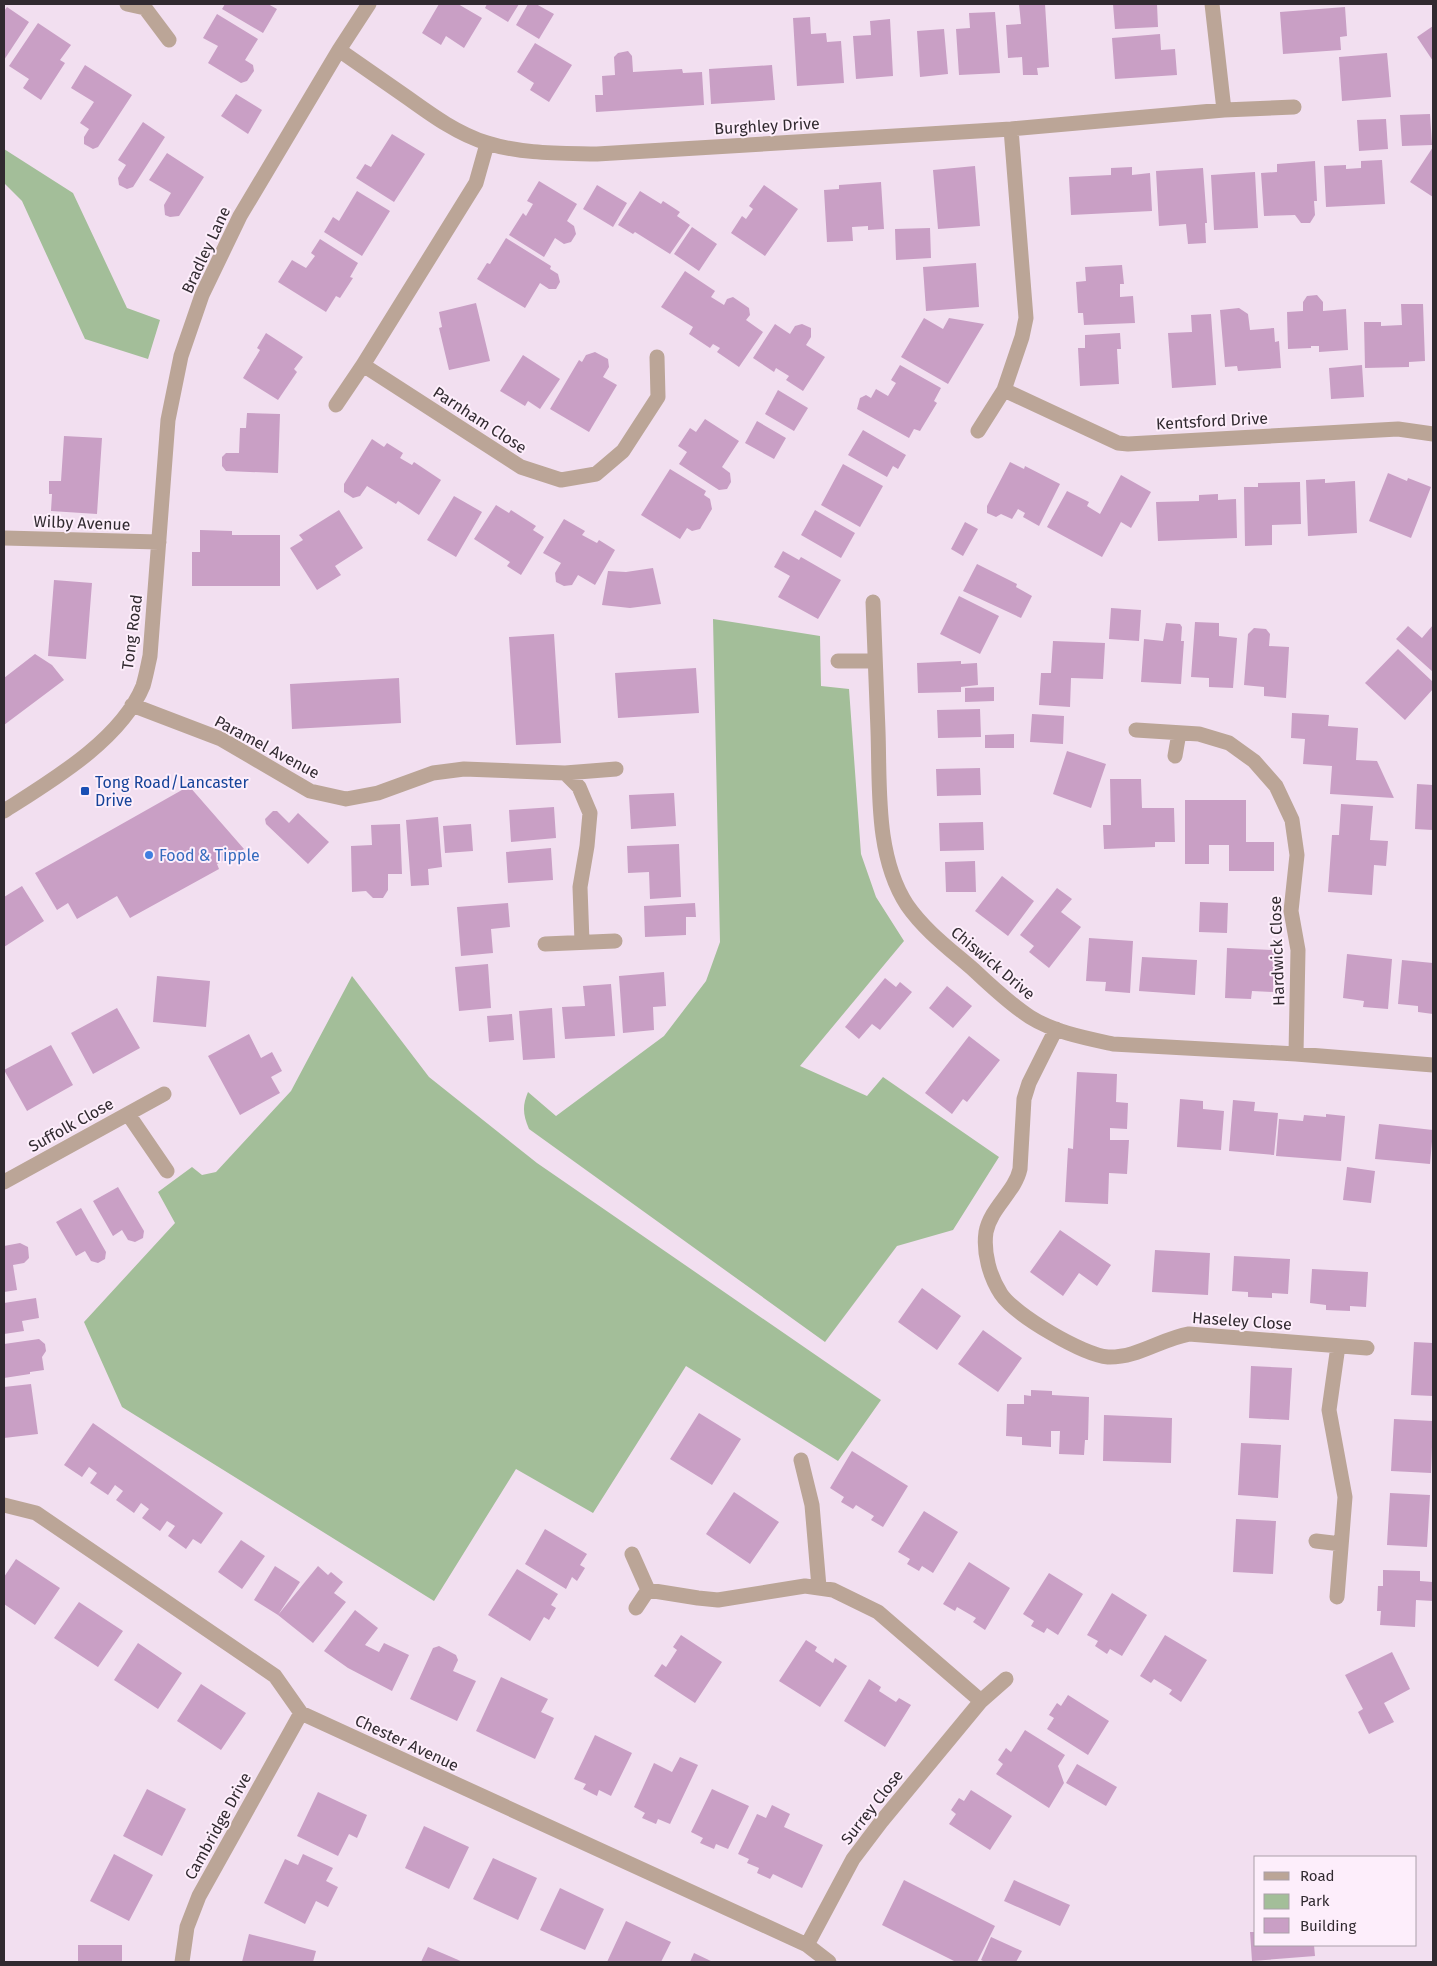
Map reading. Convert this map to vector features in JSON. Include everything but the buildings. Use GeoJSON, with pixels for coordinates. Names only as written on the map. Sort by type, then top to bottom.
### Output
{"type":"FeatureCollection","features":[{"type":"Feature","properties":{"kind":"street"},"geometry":{"type":"LineString","coordinates":[[127,4],[146,6],[169,40]]}},
{"type":"Feature","properties":{"kind":"street","name":"Bradley Lane"},"geometry":{"type":"LineString","coordinates":[[159,542],[168,420],[181,356],[202,295],[240,216],[339,50],[369,4]]}},
{"type":"Feature","properties":{"kind":"street"},"geometry":{"type":"LineString","coordinates":[[1212,4],[1224,110]]}},
{"type":"Feature","properties":{"kind":"street","name":"Burghley Drive"},"geometry":{"type":"LineString","coordinates":[[339,50],[435,118],[461,133],[487,144],[520,151],[597,154],[1011,129],[1224,110],[1294,107]]}},
{"type":"Feature","properties":{"kind":"street"},"geometry":{"type":"LineString","coordinates":[[978,431],[1004,390],[1022,337],[1026,318],[1011,129]]}},
{"type":"Feature","properties":{"kind":"street"},"geometry":{"type":"LineString","coordinates":[[336,405],[363,365],[476,183],[487,144]]}},
{"type":"Feature","properties":{"kind":"street","name":"Parnham Close"},"geometry":{"type":"LineString","coordinates":[[363,365],[521,467],[561,480],[596,474],[623,451],[658,397],[657,356]]}},
{"type":"Feature","properties":{"kind":"street","name":"Kentsford Drive"},"geometry":{"type":"LineString","coordinates":[[1004,390],[1123,443],[1398,429],[1433,434]]}},
{"type":"Feature","properties":{"kind":"street","name":"Wilby Avenue"},"geometry":{"type":"LineString","coordinates":[[4,538],[159,542]]}},
{"type":"Feature","properties":{"kind":"street","name":"Tong Road"},"geometry":{"type":"LineString","coordinates":[[4,810],[68,770],[103,739],[132,706],[143,685],[150,656],[159,542]]}},
{"type":"Feature","properties":{"kind":"street","name":"Chiswick Drive"},"geometry":{"type":"LineString","coordinates":[[873,602],[880,790],[884,834],[891,871],[907,904],[925,927],[1009,1001],[1031,1018],[1056,1029],[1113,1044],[1296,1054],[1433,1065]]}},
{"type":"Feature","properties":{"kind":"street"},"geometry":{"type":"LineString","coordinates":[[838,660],[875,660]]}},
{"type":"Feature","properties":{"kind":"street","name":"Paramel Avenue"},"geometry":{"type":"LineString","coordinates":[[132,706],[221,739],[310,791],[346,799],[378,792],[434,773],[464,769],[565,773],[616,769]]}},
{"type":"Feature","properties":{"kind":"street","name":"Hardwick Close"},"geometry":{"type":"LineString","coordinates":[[1136,730],[1199,734],[1229,743],[1254,761],[1276,786],[1292,820],[1297,855],[1291,911],[1298,950],[1296,1054]]}},
{"type":"Feature","properties":{"kind":"street"},"geometry":{"type":"LineString","coordinates":[[1175,756],[1179,733]]}},
{"type":"Feature","properties":{"kind":"street"},"geometry":{"type":"LineString","coordinates":[[565,773],[579,787],[590,813],[580,887],[582,942]]}},
{"type":"Feature","properties":{"kind":"street"},"geometry":{"type":"LineString","coordinates":[[545,944],[615,941]]}},
{"type":"Feature","properties":{"kind":"street","name":"Haseley Close"},"geometry":{"type":"LineString","coordinates":[[1056,1029],[1029,1083],[1024,1099],[1018,1179],[993,1214],[986,1231],[988,1265],[1002,1296],[1030,1320],[1078,1348],[1091,1354],[1109,1357],[1127,1355],[1172,1337],[1189,1334],[1366,1348]]}},
{"type":"Feature","properties":{"kind":"street","name":"Suffolk Close"},"geometry":{"type":"LineString","coordinates":[[4,1182],[164,1094]]}},
{"type":"Feature","properties":{"kind":"street","name":"Suffolk Close"},"geometry":{"type":"LineString","coordinates":[[128,1114],[167,1171]]}},
{"type":"Feature","properties":{"kind":"street"},"geometry":{"type":"LineString","coordinates":[[1338,1346],[1329,1410],[1345,1497],[1338,1597]]}},
{"type":"Feature","properties":{"kind":"street"},"geometry":{"type":"LineString","coordinates":[[801,1460],[812,1505],[819,1587]]}},
{"type":"Feature","properties":{"kind":"street"},"geometry":{"type":"LineString","coordinates":[[4,1505],[36,1513],[275,1676],[301,1713]]}},
{"type":"Feature","properties":{"kind":"street"},"geometry":{"type":"LineString","coordinates":[[1316,1541],[1342,1544]]}},
{"type":"Feature","properties":{"kind":"street"},"geometry":{"type":"LineString","coordinates":[[632,1554],[648,1590]]}},
{"type":"Feature","properties":{"kind":"street"},"geometry":{"type":"LineString","coordinates":[[648,1590],[718,1600],[805,1586],[833,1590],[878,1612],[981,1701]]}},
{"type":"Feature","properties":{"kind":"street"},"geometry":{"type":"LineString","coordinates":[[636,1608],[648,1590]]}},
{"type":"Feature","properties":{"kind":"street","name":"Surrey Close"},"geometry":{"type":"LineString","coordinates":[[807,1945],[853,1859],[880,1822],[981,1701],[1006,1680]]}},
{"type":"Feature","properties":{"kind":"street","name":"Chester Avenue"},"geometry":{"type":"LineString","coordinates":[[301,1713],[807,1945],[829,1962]]}},
{"type":"Feature","properties":{"kind":"street","name":"Cambridge Drive"},"geometry":{"type":"LineString","coordinates":[[182,1962],[187,1927],[199,1896],[301,1713]]}},
{"type":"Feature","properties":{"kind":"green space"},"geometry":{"type":"Polygon","coordinates":[[[4,149],[73,193],[127,308],[160,320],[148,359],[85,339],[22,201],[4,183],[4,149]]]}},
{"type":"Feature","properties":{"kind":"green space"},"geometry":{"type":"Polygon","coordinates":[[[713,619],[820,636],[821,686],[849,689],[861,854],[876,897],[904,941],[800,1066],[867,1096],[883,1077],[999,1157],[953,1230],[897,1246],[825,1342],[529,1129],[524,1115],[524,1106],[528,1092],[556,1116],[664,1036],[706,981],[720,942],[713,619]]]}},
{"type":"Feature","properties":{"kind":"green space"},"geometry":{"type":"Polygon","coordinates":[[[352,976],[429,1077],[537,1163],[881,1400],[838,1461],[686,1366],[593,1513],[516,1469],[434,1601],[122,1407],[84,1322],[175,1223],[158,1192],[192,1167],[202,1175],[216,1172],[291,1091],[352,976]]]}},
{"type":"Feature","properties":{"kind":"place","name":"Tong Road/Lancaster Drive"},"geometry":{"type":"Point","coordinates":[85,791]}},
{"type":"Feature","properties":{"kind":"place","name":"Food & Tipple"},"geometry":{"type":"Point","coordinates":[149,855]}}]}
